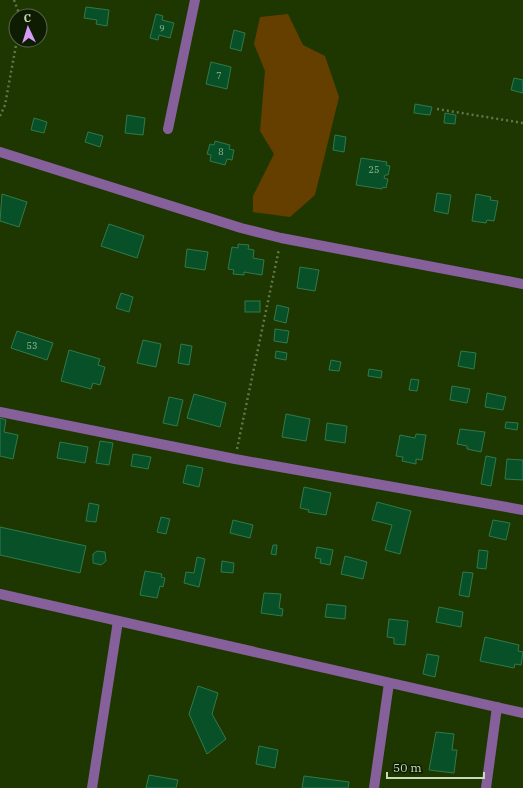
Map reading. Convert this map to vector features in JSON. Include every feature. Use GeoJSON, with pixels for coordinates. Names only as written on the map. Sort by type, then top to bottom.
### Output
{"type":"FeatureCollection","features":[{"type":"Feature","properties":{"kind":"street"},"geometry":{"type":"LineString","coordinates":[[168,129],[196,0]]}},
{"type":"Feature","properties":{"kind":"street"},"geometry":{"type":"LineString","coordinates":[[0,152],[233,226],[281,238],[523,284]]}},
{"type":"Feature","properties":{"kind":"street"},"geometry":{"type":"LineString","coordinates":[[0,412],[235,459],[523,510]]}},
{"type":"Feature","properties":{"kind":"street"},"geometry":{"type":"LineString","coordinates":[[0,594],[523,713]]}},
{"type":"Feature","properties":{"kind":"street"},"geometry":{"type":"LineString","coordinates":[[92,788],[118,621]]}},
{"type":"Feature","properties":{"kind":"street"},"geometry":{"type":"LineString","coordinates":[[374,788],[388,683]]}},
{"type":"Feature","properties":{"kind":"street"},"geometry":{"type":"LineString","coordinates":[[486,788],[497,707]]}},
{"type":"Feature","properties":{"kind":"path"},"geometry":{"type":"LineString","coordinates":[[0,116],[5,105],[16,48]]}},
{"type":"Feature","properties":{"kind":"path"},"geometry":{"type":"LineString","coordinates":[[437,109],[523,123]]}},
{"type":"Feature","properties":{"kind":"path"},"geometry":{"type":"LineString","coordinates":[[235,459],[281,238]]}},
{"type":"Feature","properties":{"kind":"shaded area"},"geometry":{"type":"Polygon","coordinates":[[[288,14],[303,45],[325,56],[339,97],[315,195],[290,217],[253,212],[253,196],[274,154],[260,131],[265,71],[254,44],[260,17],[288,14]]]}},
{"type":"Feature","properties":{"kind":"building"},"geometry":{"type":"Polygon","coordinates":[[[86,7],[109,10],[107,26],[96,24],[97,20],[84,18],[86,7]]]}},
{"type":"Feature","properties":{"kind":"building"},"geometry":{"type":"Polygon","coordinates":[[[156,14],[163,16],[162,20],[174,23],[170,38],[159,35],[158,40],[150,38],[156,14]]]}},
{"type":"Feature","properties":{"kind":"building"},"geometry":{"type":"Polygon","coordinates":[[[234,30],[245,33],[241,51],[230,48],[234,30]]]}},
{"type":"Feature","properties":{"kind":"building"},"geometry":{"type":"Polygon","coordinates":[[[211,62],[231,67],[227,89],[206,84],[211,62]]]}},
{"type":"Feature","properties":{"kind":"building"},"geometry":{"type":"Polygon","coordinates":[[[514,78],[523,80],[523,93],[511,90],[514,78]]]}},
{"type":"Feature","properties":{"kind":"building"},"geometry":{"type":"Polygon","coordinates":[[[415,104],[432,107],[430,115],[414,113],[415,104]]]}},
{"type":"Feature","properties":{"kind":"building"},"geometry":{"type":"Polygon","coordinates":[[[445,113],[456,115],[455,124],[444,123],[445,113]]]}},
{"type":"Feature","properties":{"kind":"building"},"geometry":{"type":"Polygon","coordinates":[[[127,115],[145,118],[143,135],[125,133],[127,115]]]}},
{"type":"Feature","properties":{"kind":"building"},"geometry":{"type":"Polygon","coordinates":[[[34,118],[47,122],[44,133],[31,130],[34,118]]]}},
{"type":"Feature","properties":{"kind":"building"},"geometry":{"type":"Polygon","coordinates":[[[88,132],[103,136],[100,147],[85,142],[88,132]]]}},
{"type":"Feature","properties":{"kind":"building"},"geometry":{"type":"Polygon","coordinates":[[[335,135],[346,137],[344,152],[333,150],[335,135]]]}},
{"type":"Feature","properties":{"kind":"building"},"geometry":{"type":"Polygon","coordinates":[[[215,141],[230,145],[229,149],[234,150],[232,160],[227,159],[225,165],[210,161],[211,155],[207,154],[210,144],[214,145],[215,141]]]}},
{"type":"Feature","properties":{"kind":"building"},"geometry":{"type":"Polygon","coordinates":[[[361,158],[387,162],[386,165],[390,166],[388,175],[385,175],[384,178],[388,179],[386,188],[383,187],[382,189],[356,185],[361,158]]]}},
{"type":"Feature","properties":{"kind":"building"},"geometry":{"type":"Polygon","coordinates":[[[437,193],[451,195],[448,214],[434,211],[437,193]]]}},
{"type":"Feature","properties":{"kind":"building"},"geometry":{"type":"Polygon","coordinates":[[[2,194],[27,202],[19,227],[0,221],[2,194]]]}},
{"type":"Feature","properties":{"kind":"building"},"geometry":{"type":"Polygon","coordinates":[[[476,194],[491,197],[490,200],[498,201],[494,221],[487,220],[486,223],[472,221],[476,194]]]}},
{"type":"Feature","properties":{"kind":"building"},"geometry":{"type":"Polygon","coordinates":[[[109,224],[144,236],[137,258],[101,246],[109,224]]]}},
{"type":"Feature","properties":{"kind":"building"},"geometry":{"type":"Polygon","coordinates":[[[238,244],[249,245],[248,249],[254,250],[253,258],[264,260],[262,275],[244,272],[244,275],[233,274],[234,270],[228,269],[232,247],[238,248],[238,244]]]}},
{"type":"Feature","properties":{"kind":"building"},"geometry":{"type":"Polygon","coordinates":[[[187,249],[208,252],[205,270],[185,267],[187,249]]]}},
{"type":"Feature","properties":{"kind":"building"},"geometry":{"type":"Polygon","coordinates":[[[300,267],[319,270],[315,291],[297,288],[300,267]]]}},
{"type":"Feature","properties":{"kind":"building"},"geometry":{"type":"Polygon","coordinates":[[[121,293],[133,297],[129,312],[116,308],[121,293]]]}},
{"type":"Feature","properties":{"kind":"building"},"geometry":{"type":"Polygon","coordinates":[[[245,301],[260,301],[260,312],[245,312],[245,301]]]}},
{"type":"Feature","properties":{"kind":"building"},"geometry":{"type":"Polygon","coordinates":[[[277,305],[289,308],[286,323],[274,320],[277,305]]]}},
{"type":"Feature","properties":{"kind":"building"},"geometry":{"type":"Polygon","coordinates":[[[275,329],[289,331],[287,343],[274,341],[275,329]]]}},
{"type":"Feature","properties":{"kind":"building"},"geometry":{"type":"Polygon","coordinates":[[[17,331],[53,343],[47,360],[11,348],[17,331]]]}},
{"type":"Feature","properties":{"kind":"building"},"geometry":{"type":"Polygon","coordinates":[[[143,340],[161,344],[156,367],[137,363],[143,340]]]}},
{"type":"Feature","properties":{"kind":"building"},"geometry":{"type":"Polygon","coordinates":[[[181,344],[192,346],[189,365],[178,363],[181,344]]]}},
{"type":"Feature","properties":{"kind":"building"},"geometry":{"type":"Polygon","coordinates":[[[69,350],[100,359],[98,365],[105,367],[100,385],[93,383],[91,389],[61,381],[69,350]]]}},
{"type":"Feature","properties":{"kind":"building"},"geometry":{"type":"Polygon","coordinates":[[[276,351],[287,353],[286,360],[275,358],[276,351]]]}},
{"type":"Feature","properties":{"kind":"building"},"geometry":{"type":"Polygon","coordinates":[[[461,351],[476,353],[474,369],[458,366],[461,351]]]}},
{"type":"Feature","properties":{"kind":"building"},"geometry":{"type":"Polygon","coordinates":[[[331,360],[341,362],[339,371],[329,370],[331,360]]]}},
{"type":"Feature","properties":{"kind":"building"},"geometry":{"type":"Polygon","coordinates":[[[369,369],[382,371],[381,378],[368,376],[369,369]]]}},
{"type":"Feature","properties":{"kind":"building"},"geometry":{"type":"Polygon","coordinates":[[[411,379],[419,380],[417,391],[409,390],[411,379]]]}},
{"type":"Feature","properties":{"kind":"building"},"geometry":{"type":"Polygon","coordinates":[[[452,386],[470,389],[467,403],[450,400],[452,386]]]}},
{"type":"Feature","properties":{"kind":"building"},"geometry":{"type":"Polygon","coordinates":[[[487,393],[506,397],[503,410],[485,407],[487,393]]]}},
{"type":"Feature","properties":{"kind":"building"},"geometry":{"type":"Polygon","coordinates":[[[194,394],[226,403],[220,427],[187,418],[194,394]]]}},
{"type":"Feature","properties":{"kind":"building"},"geometry":{"type":"Polygon","coordinates":[[[169,397],[183,400],[177,426],[163,423],[169,397]]]}},
{"type":"Feature","properties":{"kind":"building"},"geometry":{"type":"Polygon","coordinates":[[[286,414],[310,419],[306,441],[282,437],[286,414]]]}},
{"type":"Feature","properties":{"kind":"building"},"geometry":{"type":"Polygon","coordinates":[[[0,418],[6,420],[4,432],[18,435],[13,459],[0,456],[0,418]]]}},
{"type":"Feature","properties":{"kind":"building"},"geometry":{"type":"Polygon","coordinates":[[[506,422],[518,423],[517,430],[505,428],[506,422]]]}},
{"type":"Feature","properties":{"kind":"building"},"geometry":{"type":"Polygon","coordinates":[[[327,423],[347,426],[345,443],[325,440],[327,423]]]}},
{"type":"Feature","properties":{"kind":"building"},"geometry":{"type":"Polygon","coordinates":[[[460,429],[485,432],[481,452],[467,449],[467,446],[457,444],[460,429]]]}},
{"type":"Feature","properties":{"kind":"building"},"geometry":{"type":"Polygon","coordinates":[[[416,434],[426,435],[422,460],[416,459],[416,464],[402,461],[403,457],[396,456],[400,435],[415,438],[416,434]]]}},
{"type":"Feature","properties":{"kind":"building"},"geometry":{"type":"Polygon","coordinates":[[[100,441],[113,443],[109,465],[96,463],[100,441]]]}},
{"type":"Feature","properties":{"kind":"building"},"geometry":{"type":"Polygon","coordinates":[[[60,442],[88,447],[85,463],[57,458],[60,442]]]}},
{"type":"Feature","properties":{"kind":"building"},"geometry":{"type":"Polygon","coordinates":[[[133,454],[151,457],[148,469],[131,466],[133,454]]]}},
{"type":"Feature","properties":{"kind":"building"},"geometry":{"type":"Polygon","coordinates":[[[486,456],[496,458],[491,486],[481,484],[486,456]]]}},
{"type":"Feature","properties":{"kind":"building"},"geometry":{"type":"Polygon","coordinates":[[[507,459],[523,460],[523,480],[505,479],[507,459]]]}},
{"type":"Feature","properties":{"kind":"building"},"geometry":{"type":"Polygon","coordinates":[[[187,465],[203,468],[199,487],[183,483],[187,465]]]}},
{"type":"Feature","properties":{"kind":"building"},"geometry":{"type":"Polygon","coordinates":[[[304,487],[331,493],[326,515],[308,512],[309,510],[300,508],[304,487]]]}},
{"type":"Feature","properties":{"kind":"building"},"geometry":{"type":"Polygon","coordinates":[[[377,502],[411,511],[400,554],[385,550],[392,525],[372,520],[377,502]]]}},
{"type":"Feature","properties":{"kind":"building"},"geometry":{"type":"Polygon","coordinates":[[[89,503],[99,505],[96,522],[86,521],[89,503]]]}},
{"type":"Feature","properties":{"kind":"building"},"geometry":{"type":"Polygon","coordinates":[[[161,517],[170,519],[166,534],[157,532],[161,517]]]}},
{"type":"Feature","properties":{"kind":"building"},"geometry":{"type":"Polygon","coordinates":[[[233,520],[253,525],[250,538],[230,533],[233,520]]]}},
{"type":"Feature","properties":{"kind":"building"},"geometry":{"type":"Polygon","coordinates":[[[493,520],[510,523],[506,540],[489,536],[493,520]]]}},
{"type":"Feature","properties":{"kind":"building"},"geometry":{"type":"Polygon","coordinates":[[[0,527],[86,546],[80,573],[0,555],[0,527]]]}},
{"type":"Feature","properties":{"kind":"building"},"geometry":{"type":"Polygon","coordinates":[[[273,545],[277,545],[276,555],[271,554],[273,545]]]}},
{"type":"Feature","properties":{"kind":"building"},"geometry":{"type":"Polygon","coordinates":[[[317,547],[333,550],[330,565],[320,563],[321,559],[315,558],[317,547]]]}},
{"type":"Feature","properties":{"kind":"building"},"geometry":{"type":"Polygon","coordinates":[[[479,550],[488,551],[486,569],[477,568],[479,550]]]}},
{"type":"Feature","properties":{"kind":"building"},"geometry":{"type":"Polygon","coordinates":[[[97,551],[105,552],[106,561],[101,565],[93,563],[93,554],[97,551]]]}},
{"type":"Feature","properties":{"kind":"building"},"geometry":{"type":"Polygon","coordinates":[[[345,556],[367,562],[363,579],[341,574],[345,556]]]}},
{"type":"Feature","properties":{"kind":"building"},"geometry":{"type":"Polygon","coordinates":[[[197,557],[205,559],[199,587],[184,583],[186,572],[194,573],[197,557]]]}},
{"type":"Feature","properties":{"kind":"building"},"geometry":{"type":"Polygon","coordinates":[[[222,561],[234,563],[233,573],[221,572],[222,561]]]}},
{"type":"Feature","properties":{"kind":"building"},"geometry":{"type":"Polygon","coordinates":[[[145,571],[162,574],[161,577],[165,578],[163,587],[160,586],[157,598],[140,595],[145,571]]]}},
{"type":"Feature","properties":{"kind":"building"},"geometry":{"type":"Polygon","coordinates":[[[463,572],[473,573],[469,597],[459,595],[463,572]]]}},
{"type":"Feature","properties":{"kind":"building"},"geometry":{"type":"Polygon","coordinates":[[[264,593],[281,594],[279,608],[283,609],[282,616],[261,613],[264,593]]]}},
{"type":"Feature","properties":{"kind":"building"},"geometry":{"type":"Polygon","coordinates":[[[327,604],[346,606],[345,619],[325,617],[327,604]]]}},
{"type":"Feature","properties":{"kind":"building"},"geometry":{"type":"Polygon","coordinates":[[[439,607],[463,612],[461,627],[436,622],[439,607]]]}},
{"type":"Feature","properties":{"kind":"building"},"geometry":{"type":"Polygon","coordinates":[[[389,619],[408,621],[405,645],[394,644],[394,638],[387,637],[389,619]]]}},
{"type":"Feature","properties":{"kind":"building"},"geometry":{"type":"Polygon","coordinates":[[[485,637],[519,645],[518,651],[523,652],[521,665],[515,664],[514,668],[480,661],[485,637]]]}},
{"type":"Feature","properties":{"kind":"building"},"geometry":{"type":"Polygon","coordinates":[[[427,654],[439,656],[435,677],[423,674],[427,654]]]}},
{"type":"Feature","properties":{"kind":"building"},"geometry":{"type":"Polygon","coordinates":[[[198,686],[218,693],[212,714],[226,739],[207,754],[189,714],[198,686]]]}},
{"type":"Feature","properties":{"kind":"building"},"geometry":{"type":"Polygon","coordinates":[[[436,732],[454,734],[452,750],[457,750],[454,773],[429,770],[436,732]]]}},
{"type":"Feature","properties":{"kind":"building"},"geometry":{"type":"Polygon","coordinates":[[[259,746],[278,750],[275,768],[256,764],[259,746]]]}},
{"type":"Feature","properties":{"kind":"building"},"geometry":{"type":"Polygon","coordinates":[[[149,775],[178,780],[176,788],[146,788],[149,775]]]}},
{"type":"Feature","properties":{"kind":"building"},"geometry":{"type":"Polygon","coordinates":[[[304,776],[349,782],[348,788],[302,788],[304,776]]]}}]}
